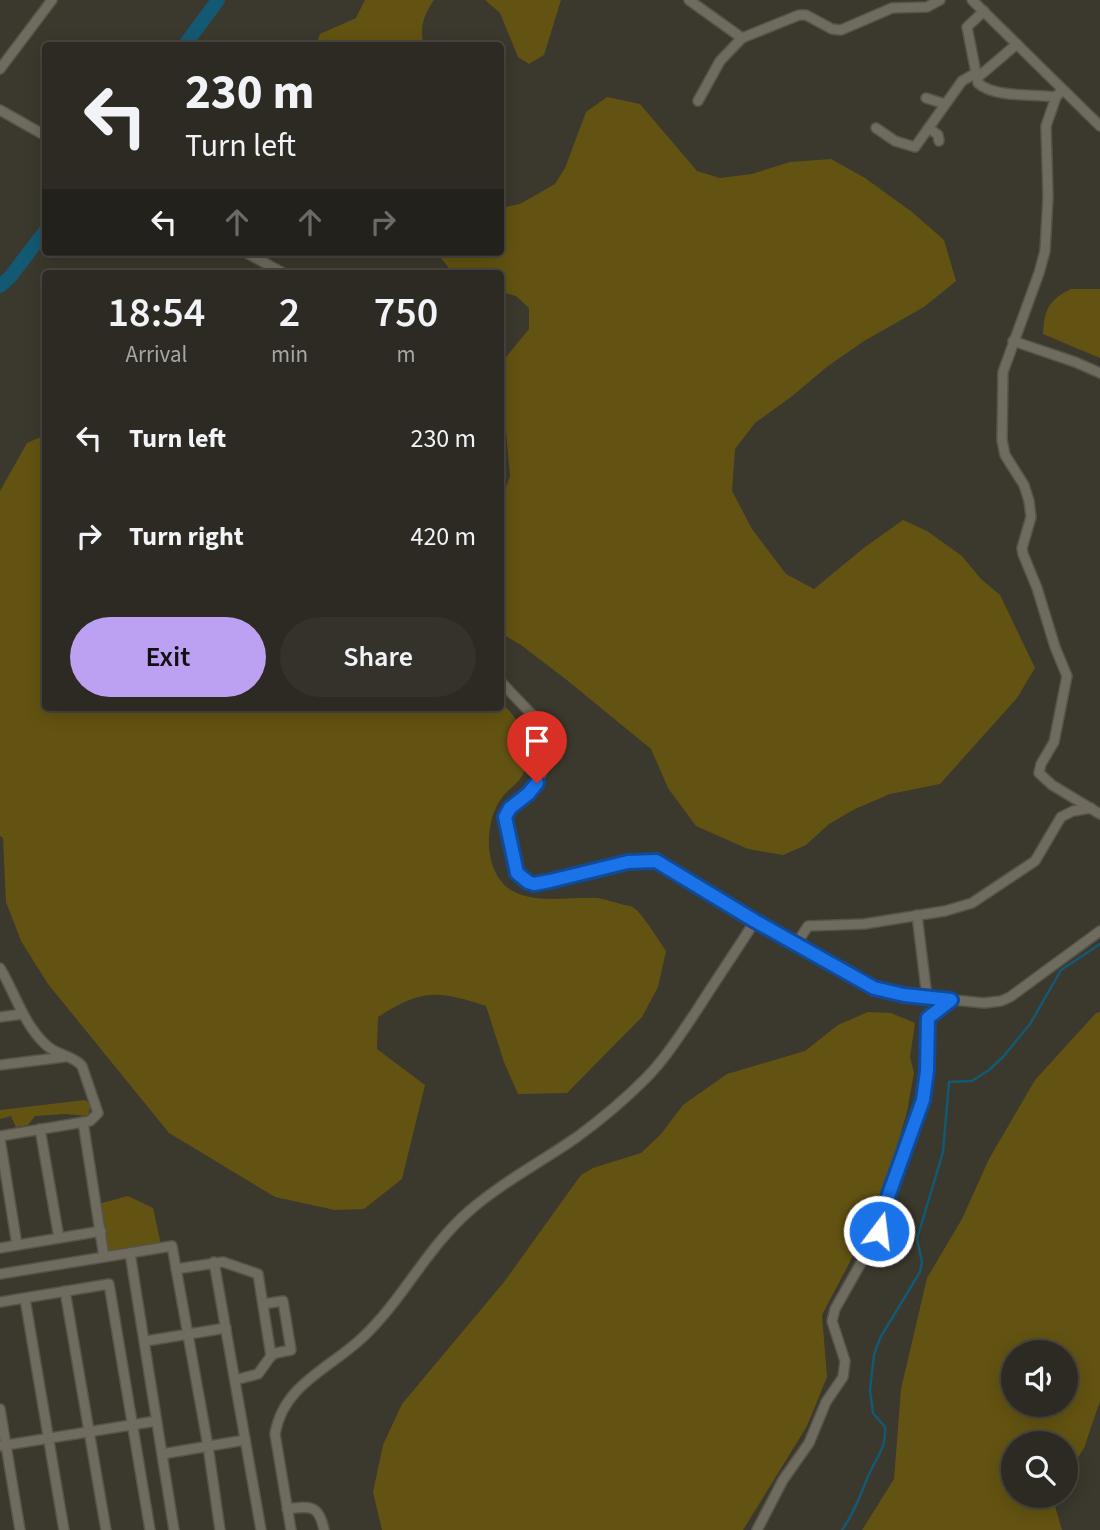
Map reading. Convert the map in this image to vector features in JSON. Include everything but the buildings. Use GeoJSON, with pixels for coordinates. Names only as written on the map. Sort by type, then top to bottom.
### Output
{"type":"FeatureCollection","features":[{"type":"Feature","properties":{"kind":"street"},"geometry":{"type":"LineString","coordinates":[[0,69],[52,0]]}},
{"type":"Feature","properties":{"kind":"street"},"geometry":{"type":"LineString","coordinates":[[689,0],[742,38]]}},
{"type":"Feature","properties":{"kind":"street"},"geometry":{"type":"LineString","coordinates":[[698,101],[720,61],[742,38],[799,15],[806,15],[832,29],[841,30],[892,8],[927,7],[940,0]]}},
{"type":"Feature","properties":{"kind":"street"},"geometry":{"type":"LineString","coordinates":[[972,0],[1017,44],[1059,93],[1100,126]]}},
{"type":"Feature","properties":{"kind":"street"},"geometry":{"type":"LineString","coordinates":[[984,11],[967,27],[978,83],[989,91],[1059,93]]}},
{"type":"Feature","properties":{"kind":"street"},"geometry":{"type":"LineString","coordinates":[[876,128],[895,141],[915,147],[962,81],[976,76],[1017,44]]}},
{"type":"Feature","properties":{"kind":"street"},"geometry":{"type":"LineString","coordinates":[[1059,93],[1046,125],[1048,197],[1045,251],[1040,273],[1003,372],[1002,440],[1005,455],[1024,485],[1030,501],[1031,517],[1022,548],[1023,554],[1067,676],[1054,742],[1041,764],[1039,773],[1052,785],[1096,811]]}},
{"type":"Feature","properties":{"kind":"street"},"geometry":{"type":"LineString","coordinates":[[926,98],[945,104]]}},
{"type":"Feature","properties":{"kind":"street"},"geometry":{"type":"LineString","coordinates":[[0,110],[42,134]]}},
{"type":"Feature","properties":{"kind":"street"},"geometry":{"type":"LineString","coordinates":[[929,128],[938,135],[939,141]]}},
{"type":"Feature","properties":{"kind":"street"},"geometry":{"type":"LineString","coordinates":[[252,256],[278,270]]}},
{"type":"Feature","properties":{"kind":"street"},"geometry":{"type":"LineString","coordinates":[[1013,341],[1100,373]]}},
{"type":"Feature","properties":{"kind":"street"},"geometry":{"type":"LineString","coordinates":[[504,685],[541,724],[548,744],[548,757],[537,783],[510,808],[505,817],[517,873],[524,880],[534,884],[628,862],[656,861],[874,988],[984,1003],[1001,1001],[1100,931]]}},
{"type":"Feature","properties":{"kind":"street"},"geometry":{"type":"LineString","coordinates":[[797,943],[808,926],[864,924],[945,911],[978,899],[1035,861],[1061,817],[1073,811],[1096,811]]}},
{"type":"Feature","properties":{"kind":"street"},"geometry":{"type":"LineString","coordinates":[[917,915],[927,997]]}},
{"type":"Feature","properties":{"kind":"street"},"geometry":{"type":"LineString","coordinates":[[290,1530],[275,1434],[277,1421],[287,1401],[308,1379],[350,1349],[371,1329],[437,1244],[471,1210],[509,1181],[577,1137],[644,1081],[677,1040],[755,921]]}},
{"type":"Feature","properties":{"kind":"street"},"geometry":{"type":"LineString","coordinates":[[0,968],[35,1034],[48,1048],[77,1060],[82,1066],[98,1113],[94,1119],[83,1122],[0,1138],[17,1245]]}},
{"type":"Feature","properties":{"kind":"street"},"geometry":{"type":"LineString","coordinates":[[757,1530],[783,1480],[809,1443],[826,1402],[843,1377],[845,1361],[832,1321],[835,1309],[879,1231],[889,1194],[923,1100],[927,1071],[928,1018],[951,1000]]}},
{"type":"Feature","properties":{"kind":"street"},"geometry":{"type":"LineString","coordinates":[[0,1017],[23,1014]]}},
{"type":"Feature","properties":{"kind":"street"},"geometry":{"type":"LineString","coordinates":[[0,1065],[66,1057]]}},
{"type":"Feature","properties":{"kind":"street"},"geometry":{"type":"LineString","coordinates":[[83,1122],[104,1257]]}},
{"type":"Feature","properties":{"kind":"street"},"geometry":{"type":"LineString","coordinates":[[40,1129],[59,1238]]}},
{"type":"Feature","properties":{"kind":"street"},"geometry":{"type":"LineString","coordinates":[[0,1248],[101,1231]]}},
{"type":"Feature","properties":{"kind":"street"},"geometry":{"type":"LineString","coordinates":[[0,1274],[172,1246],[208,1446],[220,1530]]}},
{"type":"Feature","properties":{"kind":"street"},"geometry":{"type":"LineString","coordinates":[[130,1253],[174,1530]]}},
{"type":"Feature","properties":{"kind":"street"},"geometry":{"type":"LineString","coordinates":[[214,1262],[261,1530]]}},
{"type":"Feature","properties":{"kind":"street"},"geometry":{"type":"LineString","coordinates":[[176,1269],[223,1262],[258,1274],[271,1356]]}},
{"type":"Feature","properties":{"kind":"street"},"geometry":{"type":"LineString","coordinates":[[0,1302],[109,1284],[149,1530]]}},
{"type":"Feature","properties":{"kind":"street"},"geometry":{"type":"LineString","coordinates":[[65,1291],[106,1530]]}},
{"type":"Feature","properties":{"kind":"street"},"geometry":{"type":"LineString","coordinates":[[25,1299],[64,1530]]}},
{"type":"Feature","properties":{"kind":"street"},"geometry":{"type":"LineString","coordinates":[[235,1380],[258,1374],[271,1356],[291,1350],[283,1301],[263,1304]]}},
{"type":"Feature","properties":{"kind":"street"},"geometry":{"type":"LineString","coordinates":[[146,1341],[226,1328]]}},
{"type":"Feature","properties":{"kind":"street"},"geometry":{"type":"LineString","coordinates":[[0,1409],[3,1445],[20,1530]]}},
{"type":"Feature","properties":{"kind":"street"},"geometry":{"type":"LineString","coordinates":[[3,1445],[156,1420]]}},
{"type":"Feature","properties":{"kind":"street"},"geometry":{"type":"LineString","coordinates":[[162,1454],[245,1440]]}},
{"type":"Feature","properties":{"kind":"street"},"geometry":{"type":"LineString","coordinates":[[288,1509],[314,1508],[324,1530]]}},
{"type":"Feature","properties":{"kind":"shaded area"},"geometry":{"type":"Polygon","coordinates":[[[365,0],[434,0],[423,21],[424,42],[317,42],[320,34],[356,18],[365,0]]]}},
{"type":"Feature","properties":{"kind":"shaded area"},"geometry":{"type":"Polygon","coordinates":[[[485,0],[561,0],[544,55],[529,64],[518,57],[500,13],[485,0]]]}},
{"type":"Feature","properties":{"kind":"shaded area"},"geometry":{"type":"Polygon","coordinates":[[[607,97],[640,104],[697,171],[720,178],[752,174],[790,162],[831,159],[865,178],[912,212],[944,240],[956,281],[924,307],[864,341],[828,366],[755,423],[735,449],[732,491],[752,529],[786,574],[814,589],[903,520],[927,531],[962,556],[981,579],[1000,595],[1035,668],[1017,698],[940,784],[890,794],[855,809],[829,824],[806,845],[783,855],[748,849],[696,826],[668,788],[651,749],[568,681],[504,635],[504,493],[510,476],[504,417],[504,373],[506,357],[529,329],[529,308],[516,296],[504,293],[504,270],[451,270],[439,256],[504,256],[504,207],[520,204],[555,184],[565,168],[586,112],[607,97]]]}},
{"type":"Feature","properties":{"kind":"shaded area"},"geometry":{"type":"Polygon","coordinates":[[[1071,289],[1100,289],[1100,358],[1043,334],[1049,306],[1057,297],[1071,289]]]}},
{"type":"Feature","properties":{"kind":"shaded area"},"geometry":{"type":"Polygon","coordinates":[[[42,436],[42,711],[504,711],[504,705],[516,718],[526,736],[529,754],[522,776],[503,796],[493,815],[489,850],[495,872],[510,889],[521,895],[546,899],[598,898],[632,907],[646,921],[666,951],[658,987],[642,1017],[567,1093],[518,1094],[504,1062],[486,1006],[455,997],[430,995],[407,1001],[378,1017],[377,1049],[425,1085],[402,1179],[364,1209],[335,1210],[275,1197],[169,1133],[48,984],[21,941],[6,902],[3,838],[0,836],[0,491],[27,443],[42,436]]]}},
{"type":"Feature","properties":{"kind":"shaded area"},"geometry":{"type":"Polygon","coordinates":[[[868,1012],[891,1013],[915,1023],[910,1057],[914,1073],[907,1112],[886,1184],[866,1231],[822,1315],[827,1377],[807,1426],[743,1530],[382,1530],[373,1492],[383,1445],[402,1404],[504,1282],[581,1175],[593,1168],[641,1153],[661,1134],[683,1105],[727,1074],[805,1051],[838,1025],[868,1012]]]}},
{"type":"Feature","properties":{"kind":"shaded area"},"geometry":{"type":"Polygon","coordinates":[[[1100,1012],[1100,1401],[1084,1448],[1078,1457],[1078,1431],[1001,1431],[1001,1508],[1056,1508],[1062,1530],[862,1530],[894,1479],[901,1389],[927,1278],[962,1219],[989,1159],[1035,1080],[1096,1013],[1100,1012]]]}},
{"type":"Feature","properties":{"kind":"shaded area"},"geometry":{"type":"Polygon","coordinates":[[[85,1100],[91,1105],[88,1116],[35,1116],[28,1125],[16,1127],[11,1116],[0,1119],[0,1110],[85,1100]]]}},
{"type":"Feature","properties":{"kind":"shaded area"},"geometry":{"type":"Polygon","coordinates":[[[128,1196],[153,1208],[161,1245],[106,1255],[98,1204],[128,1196]]]}},
{"type":"Feature","properties":{"kind":"waterway"},"geometry":{"type":"LineString","coordinates":[[187,42],[218,0]]}},
{"type":"Feature","properties":{"kind":"waterway"},"geometry":{"type":"LineString","coordinates":[[0,286],[42,235]]}},
{"type":"Feature","properties":{"kind":"waterway"},"geometry":{"type":"LineString","coordinates":[[842,1530],[884,1442],[885,1427],[873,1413],[870,1390],[874,1355],[880,1338],[920,1272],[922,1262],[917,1239],[943,1152],[949,1082],[972,1081],[989,1070],[1030,1024],[1061,970],[1100,944]]}},
{"type":"Feature","properties":{"kind":"route"},"geometry":{"type":"LineString","coordinates":[[537,783],[510,808],[505,817],[517,873],[524,880],[534,884],[628,862],[656,861],[874,988],[904,995],[951,1000],[928,1018],[926,1087],[879,1231]]}}]}
